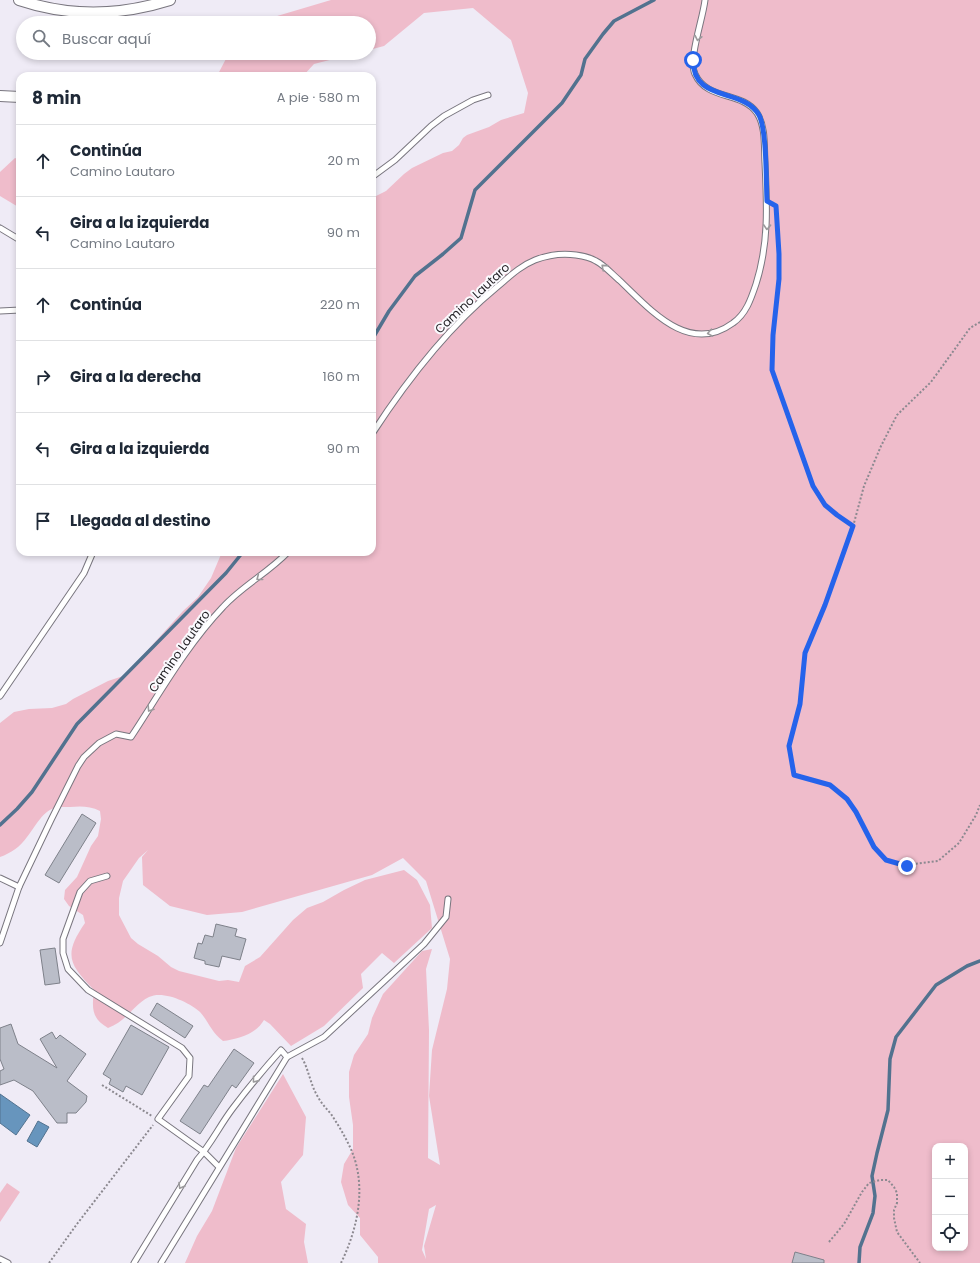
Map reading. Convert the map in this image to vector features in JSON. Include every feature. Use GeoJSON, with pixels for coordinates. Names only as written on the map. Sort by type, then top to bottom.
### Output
{"type":"FeatureCollection","features":[{"type":"Feature","properties":{"kind":"street"},"geometry":{"type":"LineString","coordinates":[[18,0],[60,11],[98,13],[136,9],[170,0]]}},
{"type":"Feature","properties":{"kind":"street"},"geometry":{"type":"LineString","coordinates":[[0,96],[16,97]]}},
{"type":"Feature","properties":{"kind":"lane","name":"Camino Lautaro"},"geometry":{"type":"LineString","coordinates":[[376,428],[411,377],[448,333],[490,292],[520,268],[545,256],[565,254],[576,255],[597,261],[654,314],[683,332],[707,334],[715,332],[730,325],[740,317],[747,307],[760,271],[766,235],[767,201],[763,130],[760,117],[746,102],[719,94],[704,86],[694,71],[693,60],[705,0]]}},
{"type":"Feature","properties":{"kind":"lane"},"geometry":{"type":"LineString","coordinates":[[376,174],[396,160],[444,116],[488,94]]}},
{"type":"Feature","properties":{"kind":"lane"},"geometry":{"type":"LineString","coordinates":[[0,228],[16,238]]}},
{"type":"Feature","properties":{"kind":"lane"},"geometry":{"type":"LineString","coordinates":[[0,311],[16,310]]}},
{"type":"Feature","properties":{"kind":"lane"},"geometry":{"type":"LineString","coordinates":[[0,696],[84,574],[91,556]]}},
{"type":"Feature","properties":{"kind":"lane","name":"Camino Lautaro"},"geometry":{"type":"LineString","coordinates":[[19,887],[78,766],[84,757],[99,743],[116,734],[131,737],[189,648],[212,619],[239,591],[269,570],[284,556]]}},
{"type":"Feature","properties":{"kind":"lane"},"geometry":{"type":"LineString","coordinates":[[107,876],[90,881],[80,892],[64,932],[63,953],[68,969],[88,990],[182,1048],[190,1058],[189,1076],[158,1119],[204,1152],[220,1167]]}},
{"type":"Feature","properties":{"kind":"lane"},"geometry":{"type":"LineString","coordinates":[[0,878],[19,887],[0,943]]}},
{"type":"Feature","properties":{"kind":"lane"},"geometry":{"type":"LineString","coordinates":[[161,1263],[287,1057],[324,1037],[424,944],[446,917],[448,899]]}},
{"type":"Feature","properties":{"kind":"lane"},"geometry":{"type":"LineString","coordinates":[[134,1263],[197,1160],[237,1103],[256,1078],[281,1050],[287,1057]]}},
{"type":"Feature","properties":{"kind":"lane"},"geometry":{"type":"LineString","coordinates":[[0,1259],[8,1263]]}},
{"type":"Feature","properties":{"kind":"path"},"geometry":{"type":"LineString","coordinates":[[767,201],[776,206],[779,254],[779,279],[773,335],[772,370],[813,486],[825,505],[853,526]]}},
{"type":"Feature","properties":{"kind":"path"},"geometry":{"type":"LineString","coordinates":[[980,322],[970,328],[931,382],[897,414],[881,446],[864,486],[853,526],[825,605],[805,653],[800,704],[789,746],[794,775],[830,785],[847,799],[856,812],[874,847],[886,860],[907,866],[938,861],[959,843],[976,815],[980,805]]}},
{"type":"Feature","properties":{"kind":"path"},"geometry":{"type":"LineString","coordinates":[[296,1051],[306,1064],[318,1097],[348,1143],[357,1168],[359,1195],[358,1209],[352,1238],[341,1263]]}},
{"type":"Feature","properties":{"kind":"path"},"geometry":{"type":"LineString","coordinates":[[49,1263],[77,1224],[158,1119],[102,1085]]}},
{"type":"Feature","properties":{"kind":"path"},"geometry":{"type":"LineString","coordinates":[[829,1242],[844,1224],[862,1192],[869,1183],[880,1180],[888,1180],[897,1193],[897,1203],[894,1210],[897,1232],[920,1263]]}},
{"type":"Feature","properties":{"kind":"shaded area"},"geometry":{"type":"Polygon","coordinates":[[[331,0],[980,0],[980,1263],[378,1263],[378,1257],[360,1235],[360,1218],[348,1205],[341,1182],[344,1164],[353,1149],[353,1125],[349,1097],[349,1072],[354,1055],[368,1034],[372,1018],[383,994],[422,951],[432,949],[426,969],[429,1030],[428,1158],[440,1165],[429,1096],[432,1050],[447,989],[450,959],[426,881],[403,858],[372,875],[242,912],[207,915],[170,906],[143,885],[142,857],[148,850],[139,858],[123,881],[119,898],[119,915],[131,938],[158,956],[171,967],[179,971],[219,981],[228,980],[239,982],[245,966],[260,957],[293,920],[307,908],[323,902],[365,880],[404,870],[417,880],[430,905],[432,928],[394,963],[382,953],[361,974],[363,988],[324,1026],[291,1046],[270,1024],[264,1020],[261,1025],[246,1035],[223,1041],[200,1012],[195,1008],[176,998],[161,995],[155,995],[143,1000],[115,1025],[108,1028],[98,1020],[93,1007],[94,990],[74,966],[72,959],[74,943],[85,923],[83,915],[69,906],[64,899],[65,890],[77,877],[91,846],[98,836],[101,819],[100,811],[89,807],[57,807],[52,809],[43,815],[18,847],[12,852],[0,857],[0,723],[14,712],[29,709],[52,708],[66,704],[108,681],[123,676],[127,673],[183,611],[198,597],[211,578],[220,556],[376,556],[376,196],[386,191],[412,168],[443,153],[452,151],[467,135],[489,127],[501,120],[524,113],[528,93],[511,40],[473,8],[424,13],[384,46],[376,48],[376,16],[277,16],[331,0]],[[436,1205],[429,1209],[422,1250],[426,1259],[424,1246],[436,1205]]]}},
{"type":"Feature","properties":{"kind":"shaded area"},"geometry":{"type":"Polygon","coordinates":[[[225,60],[330,60],[314,64],[307,72],[219,72],[225,60]]]}},
{"type":"Feature","properties":{"kind":"shaded area"},"geometry":{"type":"Polygon","coordinates":[[[16,158],[16,206],[0,196],[0,172],[16,158]]]}},
{"type":"Feature","properties":{"kind":"shaded area"},"geometry":{"type":"Polygon","coordinates":[[[283,1074],[306,1117],[303,1155],[281,1182],[286,1209],[306,1224],[304,1242],[308,1263],[185,1263],[197,1236],[212,1211],[236,1148],[283,1074]]]}},
{"type":"Feature","properties":{"kind":"shaded area"},"geometry":{"type":"Polygon","coordinates":[[[7,1183],[20,1192],[0,1222],[0,1193],[7,1183]]]}},
{"type":"Feature","properties":{"kind":"water"},"geometry":{"type":"Polygon","coordinates":[[[0,1094],[30,1115],[16,1135],[0,1123],[0,1094]]]}},
{"type":"Feature","properties":{"kind":"water"},"geometry":{"type":"Polygon","coordinates":[[[38,1121],[49,1127],[37,1147],[27,1141],[38,1121]]]}},
{"type":"Feature","properties":{"kind":"building"},"geometry":{"type":"Polygon","coordinates":[[[82,814],[96,823],[59,883],[45,875],[82,814]]]}},
{"type":"Feature","properties":{"kind":"building"},"geometry":{"type":"Polygon","coordinates":[[[216,924],[237,929],[235,936],[246,939],[240,960],[222,956],[219,967],[205,964],[205,961],[194,958],[198,943],[202,944],[205,935],[213,937],[216,924]]]}},
{"type":"Feature","properties":{"kind":"building"},"geometry":{"type":"Polygon","coordinates":[[[55,948],[60,983],[45,985],[40,950],[55,948]]]}},
{"type":"Feature","properties":{"kind":"building"},"geometry":{"type":"Polygon","coordinates":[[[157,1003],[193,1026],[185,1038],[150,1015],[157,1003]]]}},
{"type":"Feature","properties":{"kind":"building"},"geometry":{"type":"Polygon","coordinates":[[[11,1024],[18,1044],[57,1068],[40,1039],[52,1032],[56,1039],[60,1035],[86,1054],[67,1081],[87,1096],[86,1102],[76,1113],[67,1113],[67,1123],[57,1123],[33,1091],[14,1080],[0,1085],[0,1071],[4,1069],[0,1059],[0,1028],[11,1024]]]}},
{"type":"Feature","properties":{"kind":"building"},"geometry":{"type":"Polygon","coordinates":[[[131,1025],[169,1047],[142,1095],[126,1086],[123,1092],[109,1084],[111,1079],[103,1074],[131,1025]]]}},
{"type":"Feature","properties":{"kind":"building"},"geometry":{"type":"Polygon","coordinates":[[[234,1049],[254,1063],[236,1088],[232,1085],[200,1134],[180,1121],[204,1085],[208,1087],[234,1049]]]}},
{"type":"Feature","properties":{"kind":"building"},"geometry":{"type":"Polygon","coordinates":[[[795,1252],[824,1260],[824,1263],[792,1263],[795,1252]]]}},
{"type":"Feature","properties":{"kind":"waterway"},"geometry":{"type":"LineString","coordinates":[[376,333],[389,311],[415,276],[461,238],[475,190],[562,103],[581,75],[585,59],[603,34],[614,21],[654,0]]}},
{"type":"Feature","properties":{"kind":"waterway"},"geometry":{"type":"LineString","coordinates":[[0,825],[32,792],[77,724],[226,573],[240,556]]}},
{"type":"Feature","properties":{"kind":"waterway"},"geometry":{"type":"LineString","coordinates":[[859,1263],[860,1247],[873,1213],[875,1196],[872,1176],[888,1110],[890,1059],[896,1037],[936,985],[967,966],[980,961]]}},
{"type":"Feature","properties":{"kind":"route"},"geometry":{"type":"LineString","coordinates":[[693,60],[696,76],[704,86],[719,94],[746,102],[760,117],[763,130],[767,201],[776,206],[779,254],[779,279],[773,335],[772,370],[813,486],[825,505],[853,526],[825,605],[805,653],[800,704],[789,746],[794,775],[830,785],[847,799],[856,812],[874,847],[886,860],[907,866]]}}]}
